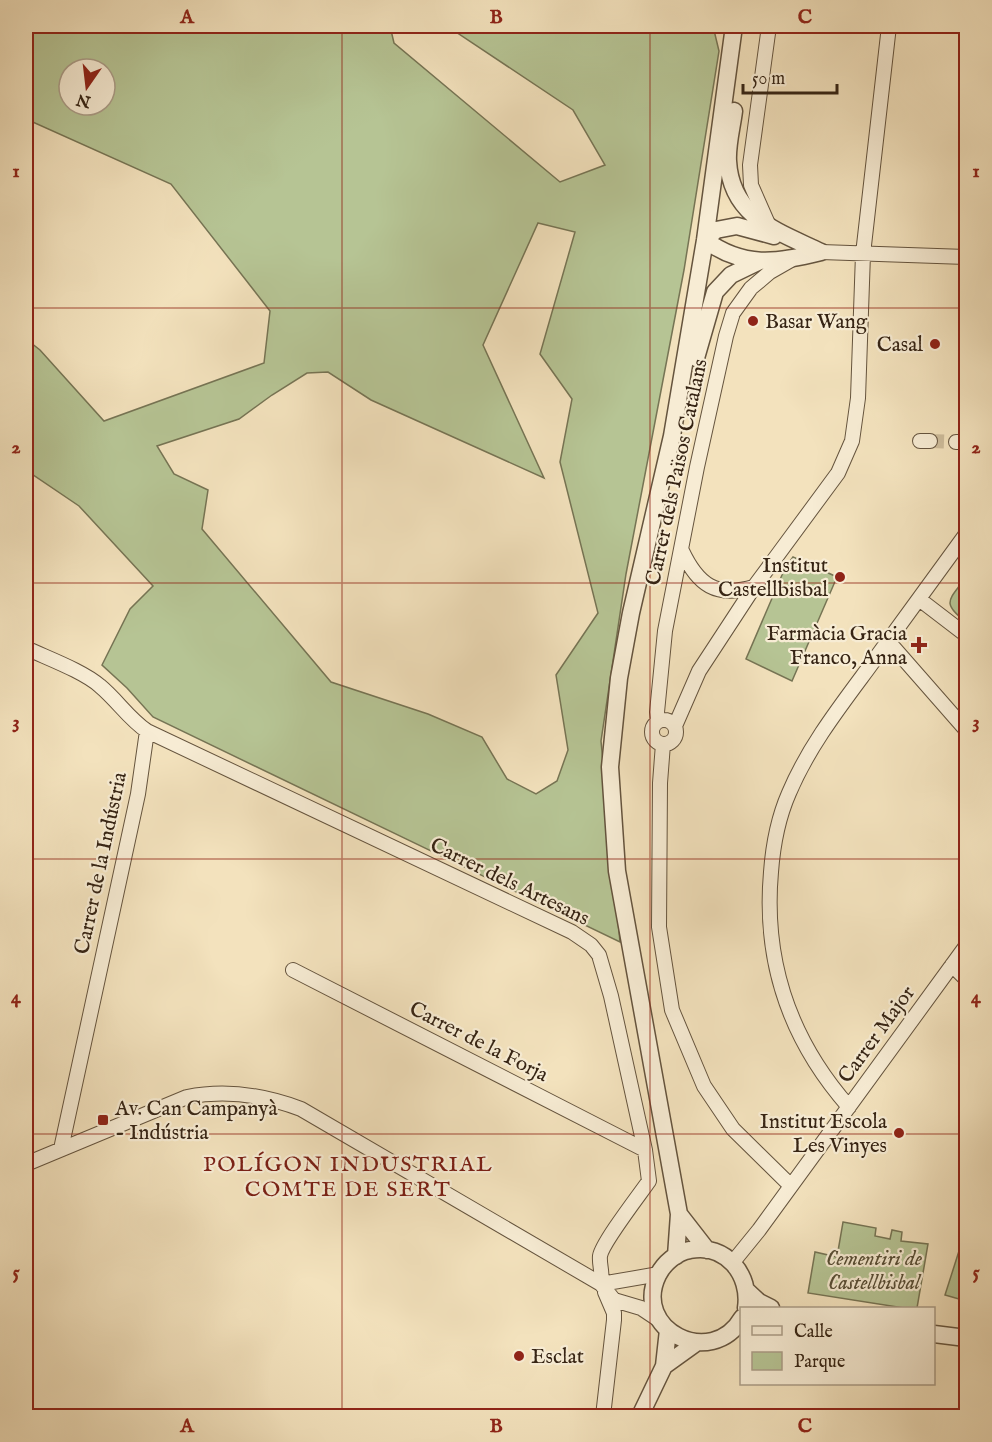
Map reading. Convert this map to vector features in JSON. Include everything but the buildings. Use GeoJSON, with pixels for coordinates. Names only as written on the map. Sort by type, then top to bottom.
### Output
{"type":"FeatureCollection","features":[{"type":"Feature","properties":{"kind":"street"},"geometry":{"type":"LineString","coordinates":[[676,1256],[679,1214],[617,871],[610,767],[619,678],[631,613],[672,436],[705,240],[734,26]]}},
{"type":"Feature","properties":{"kind":"street"},"geometry":{"type":"LineString","coordinates":[[769,26],[750,165],[751,185],[769,226]]}},
{"type":"Feature","properties":{"kind":"street"},"geometry":{"type":"LineString","coordinates":[[675,726],[666,720],[658,721],[653,727],[652,734],[656,741],[663,744],[675,737],[675,726],[699,671],[754,587],[838,472],[852,441],[858,398],[863,254],[889,26]]}},
{"type":"Feature","properties":{"kind":"street"},"geometry":{"type":"LineString","coordinates":[[730,51],[738,76],[728,161],[735,194],[754,216],[820,252]]}},
{"type":"Feature","properties":{"kind":"street"},"geometry":{"type":"LineString","coordinates":[[705,240],[716,230],[737,226],[820,252],[966,257]]}},
{"type":"Feature","properties":{"kind":"street"},"geometry":{"type":"LineString","coordinates":[[705,240],[735,258],[760,261],[792,260],[820,252]]}},
{"type":"Feature","properties":{"kind":"street","name":"Carrer dels Països Catalans"},"geometry":{"type":"LineString","coordinates":[[658,721],[665,631],[697,467],[726,336],[733,313],[751,288],[792,260]]}},
{"type":"Feature","properties":{"kind":"street"},"geometry":{"type":"LineString","coordinates":[[672,436],[715,292],[731,275],[760,261]]}},
{"type":"Feature","properties":{"kind":"street"},"geometry":{"type":"LineString","coordinates":[[849,1107],[826,1081],[804,1044],[786,1006],[770,937],[768,897],[778,826],[788,793],[804,761],[829,722],[966,534]]}},
{"type":"Feature","properties":{"kind":"street"},"geometry":{"type":"LineString","coordinates":[[682,551],[696,576],[705,584],[728,592],[754,587]]}},
{"type":"Feature","properties":{"kind":"street"},"geometry":{"type":"LineString","coordinates":[[919,599],[966,634]]}},
{"type":"Feature","properties":{"kind":"street"},"geometry":{"type":"LineString","coordinates":[[888,641],[966,730]]}},
{"type":"Feature","properties":{"kind":"street"},"geometry":{"type":"LineString","coordinates":[[26,648],[94,681],[147,731]]}},
{"type":"Feature","properties":{"kind":"street","name":"Carrer de la Indústria"},"geometry":{"type":"LineString","coordinates":[[61,1149],[138,794],[147,731]]}},
{"type":"Feature","properties":{"kind":"street","name":"Carrer dels Artesans"},"geometry":{"type":"LineString","coordinates":[[147,731],[572,932],[591,945],[599,955],[612,996],[645,1150],[649,1181],[600,1255],[603,1273],[601,1284]]}},
{"type":"Feature","properties":{"kind":"street"},"geometry":{"type":"LineString","coordinates":[[663,744],[660,783],[659,927],[672,1010],[704,1086],[710,1095],[734,1130],[791,1186]]}},
{"type":"Feature","properties":{"kind":"street","name":"Carrer Major"},"geometry":{"type":"LineString","coordinates":[[733,1262],[759,1230],[966,946]]}},
{"type":"Feature","properties":{"kind":"street"},"geometry":{"type":"LineString","coordinates":[[952,965],[966,979]]}},
{"type":"Feature","properties":{"kind":"street","name":"Carrer de la Forja"},"geometry":{"type":"LineString","coordinates":[[293,970],[645,1150]]}},
{"type":"Feature","properties":{"kind":"street"},"geometry":{"type":"LineString","coordinates":[[26,1164],[187,1097],[228,1093],[277,1100],[301,1109],[601,1284],[614,1300],[641,1308],[681,1339],[696,1342],[711,1341],[739,1324]]}},
{"type":"Feature","properties":{"kind":"street"},"geometry":{"type":"LineString","coordinates":[[679,1214],[707,1250]]}},
{"type":"Feature","properties":{"kind":"street"},"geometry":{"type":"LineString","coordinates":[[640,1416],[663,1366],[663,1325],[654,1308],[653,1295],[659,1274],[670,1259],[687,1250],[707,1250],[719,1253],[733,1262],[743,1278],[746,1307]]}},
{"type":"Feature","properties":{"kind":"street"},"geometry":{"type":"LineString","coordinates":[[601,1284],[659,1274]]}},
{"type":"Feature","properties":{"kind":"street"},"geometry":{"type":"LineString","coordinates":[[601,1284],[614,1313],[603,1416]]}},
{"type":"Feature","properties":{"kind":"street"},"geometry":{"type":"LineString","coordinates":[[746,1290],[759,1302],[769,1307]]}},
{"type":"Feature","properties":{"kind":"street"},"geometry":{"type":"LineString","coordinates":[[935,1334],[966,1338]]}},
{"type":"Feature","properties":{"kind":"street"},"geometry":{"type":"LineString","coordinates":[[663,1366],[696,1342]]}},
{"type":"Feature","properties":{"kind":"green space"},"geometry":{"type":"Polygon","coordinates":[[[26,26],[390,26],[394,43],[560,182],[605,165],[573,110],[447,26],[713,26],[719,51],[684,270],[626,574],[601,741],[620,942],[153,717],[102,665],[130,609],[153,586],[79,506],[26,470],[26,339],[40,350],[104,421],[264,363],[270,311],[171,184],[26,119],[26,26]],[[538,223],[483,345],[544,478],[371,400],[328,372],[307,373],[239,419],[157,446],[174,474],[208,490],[202,529],[331,682],[428,714],[482,737],[507,779],[536,794],[557,781],[568,750],[556,675],[598,613],[560,462],[572,399],[540,354],[575,232],[538,223]]]}},
{"type":"Feature","properties":{"kind":"green space","name":"Institut Castellbisbal"},"geometry":{"type":"Polygon","coordinates":[[[793,557],[837,577],[792,681],[746,659],[785,568],[793,557]]]}},
{"type":"Feature","properties":{"kind":"green space"},"geometry":{"type":"Polygon","coordinates":[[[966,577],[966,622],[953,610],[950,601],[966,577]]]}},
{"type":"Feature","properties":{"kind":"green space","name":"Cementiri de Castellbisbal"},"geometry":{"type":"Polygon","coordinates":[[[843,1222],[876,1228],[875,1236],[890,1239],[892,1230],[902,1232],[901,1241],[928,1244],[917,1307],[898,1307],[808,1293],[815,1252],[837,1257],[843,1222]]]}},
{"type":"Feature","properties":{"kind":"green space"},"geometry":{"type":"Polygon","coordinates":[[[966,1229],[966,1301],[945,1295],[966,1229]]]}},
{"type":"Feature","properties":{"kind":"tunnel"},"geometry":{"type":"LineString","coordinates":[[930,441],[956,442]]}},
{"type":"Feature","properties":{"kind":"place","name":"Basar Wang"},"geometry":{"type":"Point","coordinates":[753,321]}},
{"type":"Feature","properties":{"kind":"place","name":"Casal"},"geometry":{"type":"Point","coordinates":[935,344]}},
{"type":"Feature","properties":{"kind":"place","name":"Institut Castellbisbal"},"geometry":{"type":"Point","coordinates":[840,577]}},
{"type":"Feature","properties":{"kind":"place","name":"Farmàcia Gracia Franco, Anna"},"geometry":{"type":"Point","coordinates":[919,645]}},
{"type":"Feature","properties":{"kind":"place","name":"Av. Can Campanyà - Indústria"},"geometry":{"type":"Point","coordinates":[103,1120]}},
{"type":"Feature","properties":{"kind":"place","name":"Institut Escola Les Vinyes"},"geometry":{"type":"Point","coordinates":[899,1133]}},
{"type":"Feature","properties":{"kind":"place","name":"Esclat"},"geometry":{"type":"Point","coordinates":[519,1356]}},
{"type":"Feature","properties":{"kind":"district","name":"POLÍGON INDUSTRIAL COMTE DE SERT"},"geometry":{"type":"Point","coordinates":[348,1176]}}]}
